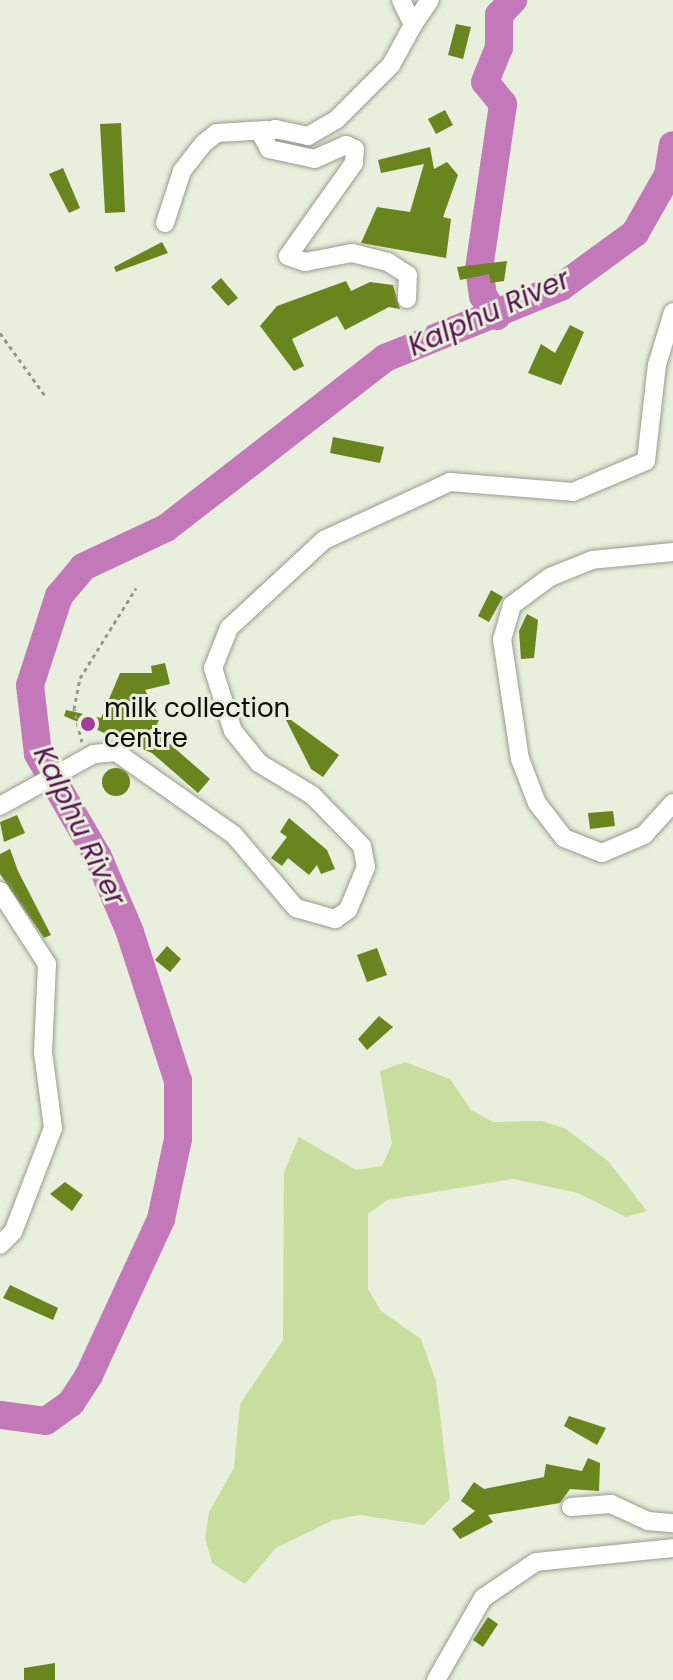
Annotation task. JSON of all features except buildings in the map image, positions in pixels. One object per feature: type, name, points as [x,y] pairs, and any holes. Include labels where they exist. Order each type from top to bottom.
[{"type":"street","points":[[401,0],[413,25]]},
{"type":"street","points":[[165,223],[182,171],[204,143],[227,131],[267,130],[308,136],[336,120],[391,65],[430,0]]},
{"type":"street","points":[[267,130],[263,142],[269,149],[315,159],[346,145],[356,155],[288,256],[305,262],[352,253],[388,262],[408,275],[407,299]]},
{"type":"street","points":[[6,803],[90,756],[116,752],[153,771],[250,850],[296,908],[335,919],[348,910],[366,867],[362,846],[312,795],[259,763],[233,731],[213,668],[224,638],[296,560],[380,510],[477,479],[573,492],[646,461],[657,365],[673,312]]},
{"type":"street","points":[[673,552],[592,560],[550,577],[512,605],[502,639],[520,759],[537,803],[564,838],[602,853],[644,835],[673,803]]},
{"type":"street","points":[[0,891],[47,964],[43,1052],[53,1128],[13,1232],[0,1245]]},
{"type":"street","points":[[571,1507],[611,1504],[673,1523]]},
{"type":"street","points":[[436,1680],[483,1598],[536,1562],[673,1548]]},
{"type":"path","points":[[0,333],[46,397]]},
{"type":"path","points":[[90,756],[77,734],[80,678],[136,588]]},
{"type":"green space","points":[[405,1062],[450,1079],[471,1110],[493,1122],[542,1121],[566,1129],[608,1161],[647,1211],[626,1217],[578,1193],[513,1179],[387,1200],[368,1214],[368,1289],[381,1311],[421,1339],[436,1381],[450,1499],[424,1525],[360,1515],[333,1520],[276,1548],[245,1584],[212,1563],[205,1538],[209,1512],[234,1468],[240,1404],[283,1340],[284,1172],[299,1137],[356,1170],[382,1166],[392,1143],[380,1071]]},
{"type":"waterway","points":[[497,316],[483,296],[479,269],[503,104],[485,82],[499,48],[499,15],[513,0]]},
{"type":"waterway","name":"Kalphu River","points":[[0,1415],[46,1421],[71,1403],[89,1375],[161,1219],[178,1139],[178,1081],[130,932],[98,857],[38,754],[30,685],[59,596],[83,567],[166,528],[385,358],[561,287],[635,233],[668,175],[673,145]]},
{"type":"place","name":"milk collection centre","points":[[88,724]]}]
